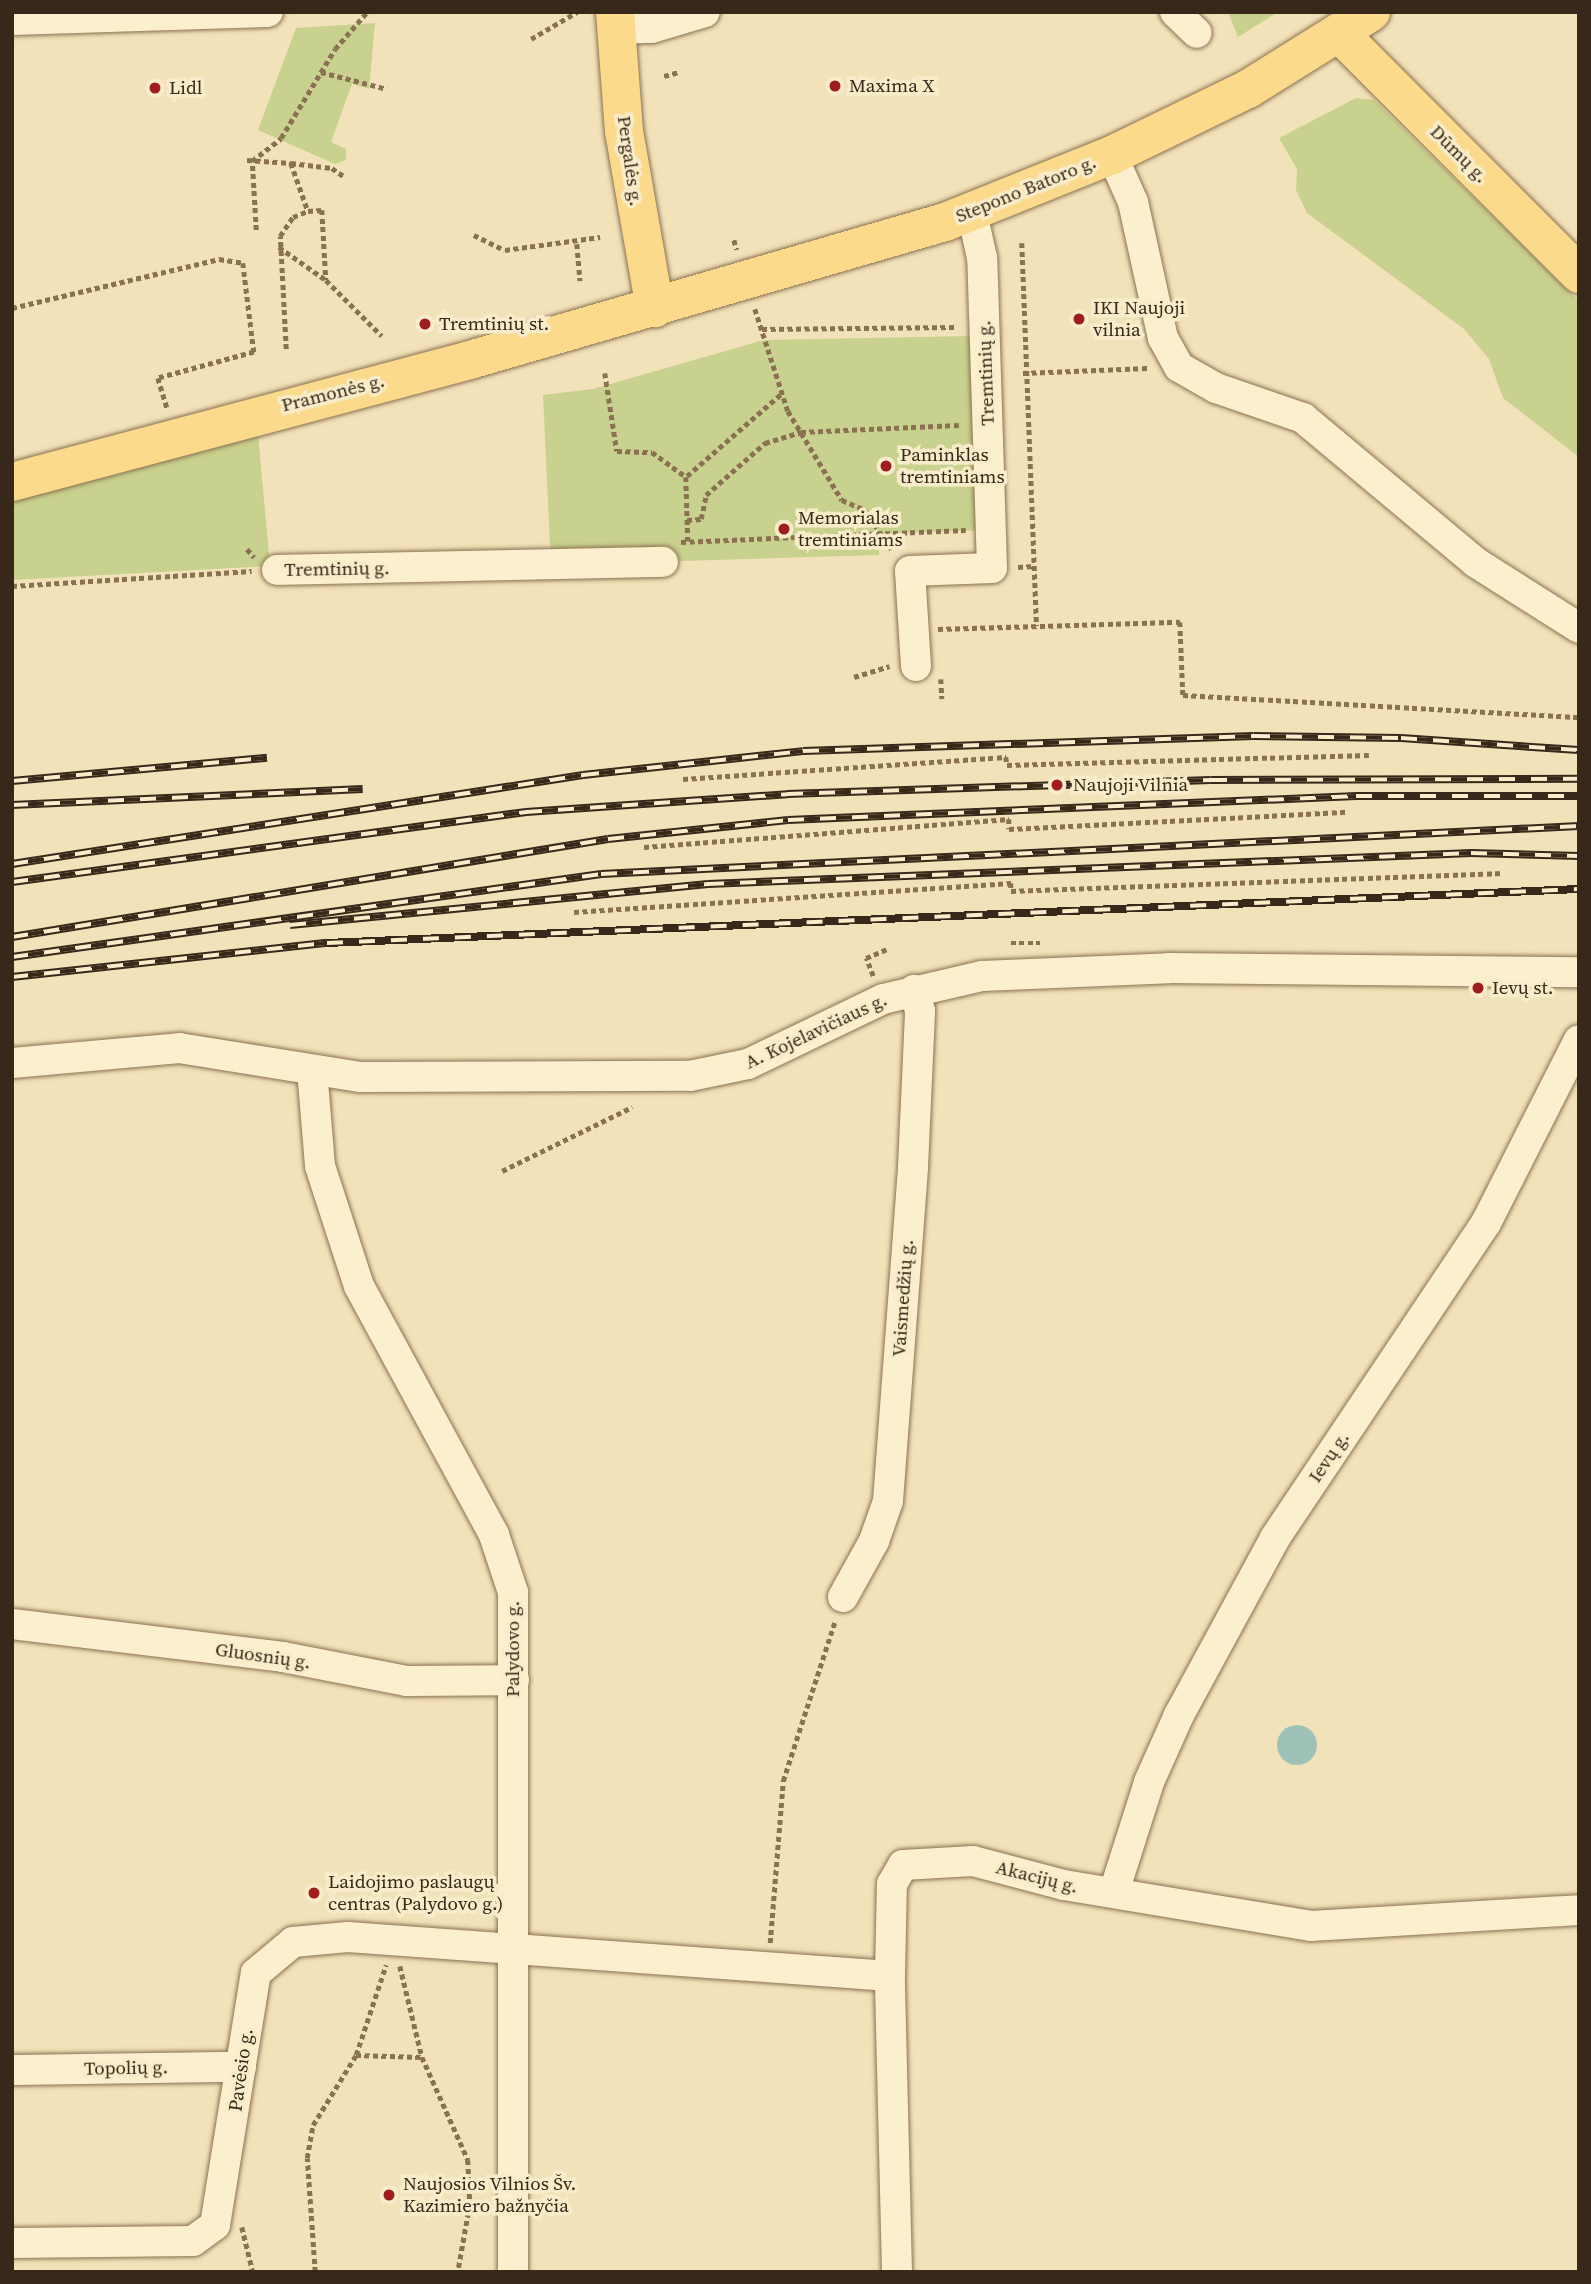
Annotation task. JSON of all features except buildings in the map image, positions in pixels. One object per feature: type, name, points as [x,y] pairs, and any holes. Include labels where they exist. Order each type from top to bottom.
[{"type":"main road","name":"Stepono Batoro g.","points":[[655,308],[972,212],[1112,155],[1248,89],[1340,34],[1371,12]]},
{"type":"main road","name":"Pergalės g.","points":[[615,21],[624,131],[655,308]]},
{"type":"main road","name":"Dūmų g.","points":[[1340,34],[1579,274]]},
{"type":"main road","name":"Pramonės g.","points":[[12,482],[655,308]]},
{"type":"street","points":[[12,20],[268,12]]},
{"type":"street","points":[[615,21],[652,28],[705,12]]},
{"type":"street","points":[[1175,12],[1197,33]]},
{"type":"street","points":[[1112,155],[1133,202],[1163,338],[1179,367],[1216,388],[1303,418],[1475,562],[1579,628]]},
{"type":"street","name":"Tremtinių g.","points":[[916,666],[910,571],[992,568],[982,258],[972,212]]},
{"type":"street","name":"Tremtinių g.","points":[[277,570],[663,562]]},
{"type":"street","name":"A. Kojelavičiaus g.","points":[[12,1063],[179,1048],[361,1077],[690,1076],[748,1064],[883,999],[914,990],[1051,969],[1579,972]]},
{"type":"street","name":"Vaismedžių g.","points":[[843,1597],[874,1541],[888,1500],[914,1154],[920,1011],[914,990]]},
{"type":"street","name":"Ievų g.","points":[[1114,1892],[1149,1782],[1179,1714],[1268,1550],[1486,1223],[1579,1040]]},
{"type":"street","name":"Palydovo g.","points":[[312,1070],[320,1166],[359,1286],[494,1535],[513,1591],[513,2272]]},
{"type":"street","name":"Gluosnių g.","points":[[12,1624],[283,1657],[407,1681],[514,1680]]},
{"type":"street","name":"Akacijų g.","points":[[897,2272],[890,1976],[892,1884],[903,1865],[973,1861],[1114,1892],[1311,1926],[1579,1910]]},
{"type":"street","name":"Pavėsio g.","points":[[222,2213],[256,1973],[274,1954],[293,1942],[394,1941],[890,1976]]},
{"type":"street","name":"Topolių g.","points":[[12,2070],[241,2067]]},
{"type":"street","points":[[12,2243],[193,2241],[222,2213]]},
{"type":"path","points":[[249,160],[281,138],[320,72],[367,12]]},
{"type":"path","points":[[531,39],[577,12]]},
{"type":"path","points":[[320,72],[387,89]]},
{"type":"path","points":[[664,76],[679,72]]},
{"type":"path","points":[[249,160],[313,163],[345,177]]},
{"type":"path","points":[[249,160],[256,230]]},
{"type":"path","points":[[291,163],[308,211]]},
{"type":"path","points":[[286,349],[279,247],[284,227],[308,211],[322,210],[326,280]]},
{"type":"path","points":[[474,235],[505,250],[577,244],[600,237]]},
{"type":"path","points":[[1022,243],[1023,373],[1037,626]]},
{"type":"path","points":[[577,244],[580,281]]},
{"type":"path","points":[[279,247],[326,280],[382,336]]},
{"type":"path","points":[[12,308],[219,259],[243,263],[254,352],[159,378],[165,401]]},
{"type":"path","points":[[878,534],[865,510],[842,500],[802,432],[781,394],[761,329],[955,327]]},
{"type":"path","points":[[1023,373],[1179,367]]},
{"type":"path","points":[[606,373],[618,451],[652,452],[686,477]]},
{"type":"path","points":[[686,477],[781,394]]},
{"type":"path","points":[[687,520],[701,519],[706,495],[765,443],[802,432],[959,425]]},
{"type":"path","points":[[686,477],[688,541],[963,530]]},
{"type":"path","name":"Tremtinių g.","points":[[12,586],[277,570]]},
{"type":"path","points":[[937,629],[1180,622],[1184,695],[1579,717]]},
{"type":"path","points":[[854,677],[885,666]]},
{"type":"path","points":[[683,779],[1006,757],[1007,765],[1369,755]]},
{"type":"path","points":[[644,847],[1009,820],[1009,829],[1348,812]]},
{"type":"path","points":[[574,912],[1011,883],[1011,891],[1504,873]]},
{"type":"path","points":[[883,999],[866,958],[889,948]]},
{"type":"path","points":[[502,1171],[632,1107]]},
{"type":"path","points":[[768,1968],[783,1781],[843,1597]]},
{"type":"path","points":[[315,2272],[307,2158],[325,2100],[356,2055],[394,1941]]},
{"type":"path","points":[[394,1941],[422,2057],[468,2160],[470,2204],[458,2272]]},
{"type":"path","points":[[356,2055],[422,2057]]},
{"type":"path","points":[[222,2213],[246,2230],[253,2272]]},
{"type":"green space","points":[[1228,12],[1278,12],[1238,37]]},
{"type":"green space","points":[[375,23],[369,89],[352,84],[331,142],[346,149],[346,160],[335,164],[258,130],[296,28]]},
{"type":"green space","points":[[1356,98],[1374,100],[1579,301],[1579,457],[1503,398],[1489,359],[1464,329],[1307,213],[1296,190],[1297,169],[1279,138]]},
{"type":"green space","points":[[972,336],[983,530],[879,534],[879,555],[551,565],[543,395],[593,389],[764,340]]},
{"type":"green space","points":[[257,423],[270,566],[12,580],[12,498]]},
{"type":"water","points":[[1297,1725],[1305,1726],[1311,1731],[1316,1737],[1316,1753],[1311,1759],[1305,1764],[1297,1765],[1289,1764],[1283,1759],[1278,1753],[1277,1745],[1278,1737],[1283,1731],[1289,1726]]},
{"type":"railway","points":[[12,864],[583,775],[803,751],[1254,736],[1401,738],[1579,750]]},
{"type":"railway","points":[[12,781],[267,758]]},
{"type":"railway","points":[[12,882],[526,812],[787,794],[1211,780],[1579,779]]},
{"type":"railway","points":[[12,805],[363,789]]},
{"type":"railway","points":[[12,937],[608,839],[788,820],[1356,796],[1579,796]]},
{"type":"railway","points":[[12,957],[601,874],[1579,826]]},
{"type":"railway","points":[[290,925],[708,884],[1471,853],[1579,856]]},
{"type":"railway","points":[[12,977],[327,943],[1579,889]]},
{"type":"place","name":"Maxima X","points":[[835,86]]},
{"type":"place","name":"Lidl","points":[[155,88]]},
{"type":"place","name":"IKI Naujoji vilnia","points":[[1079,319]]},
{"type":"place","name":"Tremtinių st.","points":[[425,324]]},
{"type":"place","name":"Paminklas tremtiniams","points":[[886,466]]},
{"type":"place","name":"Memorialas tremtiniams","points":[[784,529]]},
{"type":"place","name":"Naujoji Vilnia","points":[[1057,785]]},
{"type":"place","name":"Ievų st.","points":[[1478,988]]},
{"type":"place","name":"Laidojimo paslaugų centras (Palydovo g.)","points":[[314,1893]]},
{"type":"place","name":"Naujosios Vilnios Šv. Kazimiero bažnyčia","points":[[389,2195]]}]
